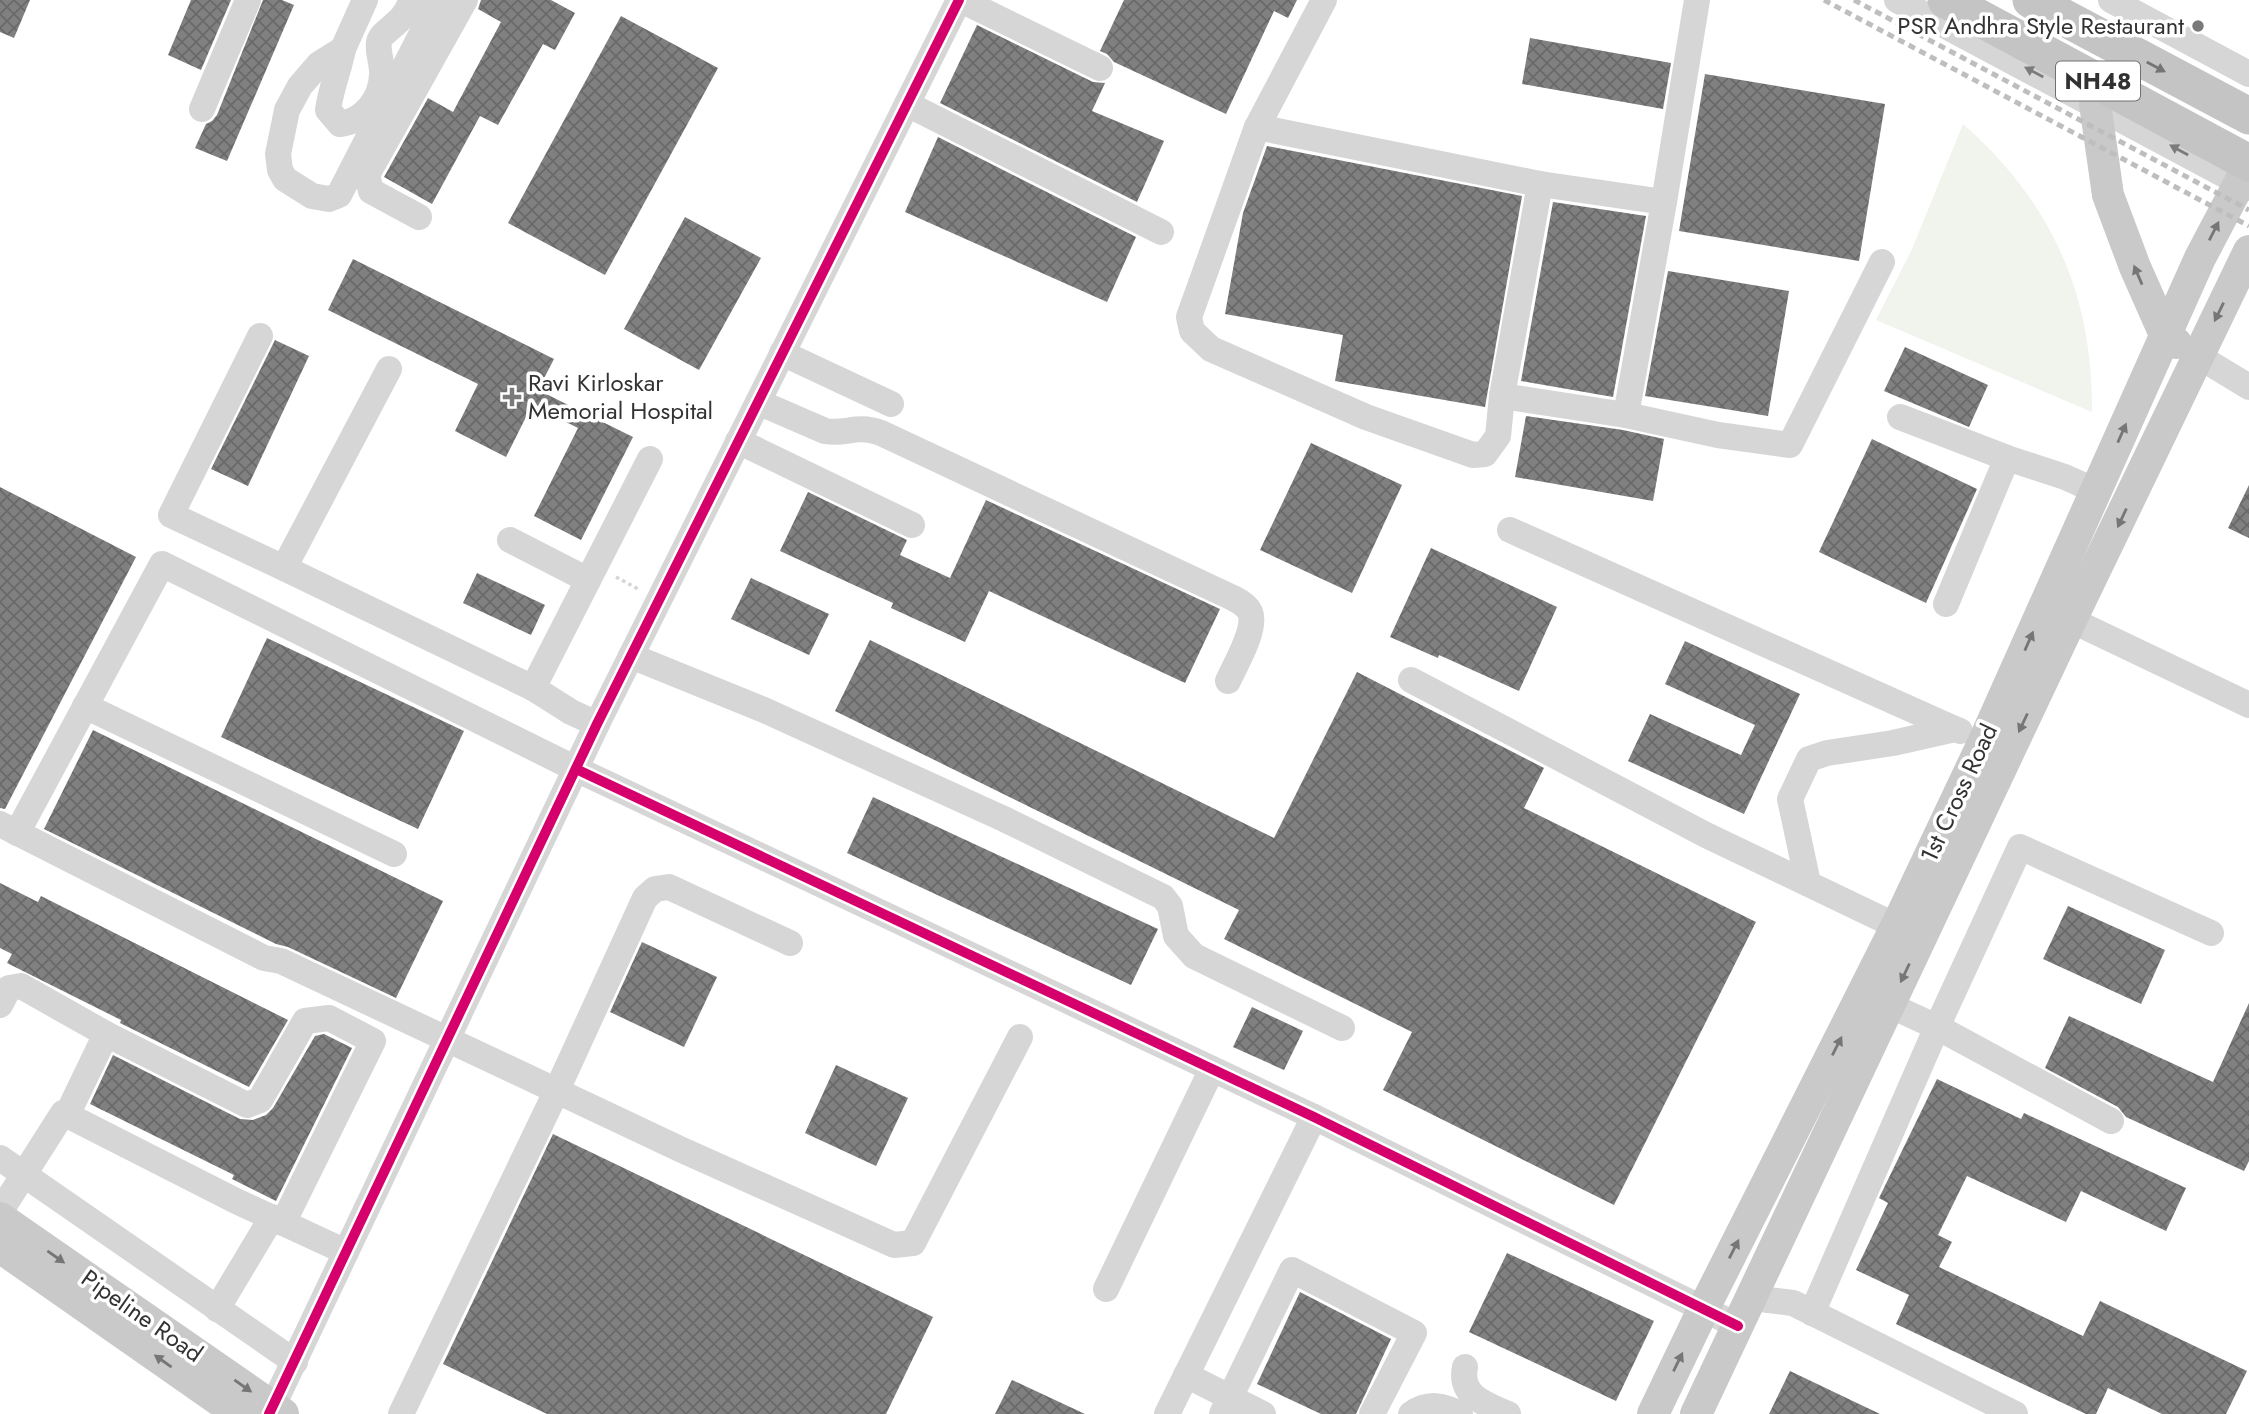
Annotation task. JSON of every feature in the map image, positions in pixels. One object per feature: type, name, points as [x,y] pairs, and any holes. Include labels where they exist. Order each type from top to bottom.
[{"type":"highway","name":"NH48","points":[[1946,0],[2246,175]]},
{"type":"highway","points":[[1978,0],[2249,145]]},
{"type":"highway","points":[[2031,0],[2249,116]]},
{"type":"highway","name":"NH48","points":[[2084,0],[2249,88]]},
{"type":"main road","points":[[2095,104],[2108,195],[2135,267],[2166,337],[2198,356]]},
{"type":"main road","name":"1st Cross Road","points":[[1696,1414],[1889,1005],[1909,932],[1984,741],[2200,258],[2246,175]]},
{"type":"main road","name":"1st Cross Road","points":[[1653,1414],[1703,1310],[1909,932],[2071,620],[2249,251]]},
{"type":"main road","name":"Pipeline Road","points":[[0,1218],[275,1412]]},
{"type":"main road","name":"Pipeline Road","points":[[0,1247],[239,1414]]},
{"type":"street","points":[[202,109],[248,0]]},
{"type":"street","points":[[365,0],[343,49],[330,93],[328,110],[340,124],[352,123],[368,111],[379,91],[382,75],[379,41],[407,13],[411,0]]},
{"type":"street","points":[[343,49],[319,64],[300,86],[287,110],[278,155],[280,170],[285,179],[313,196],[329,199],[339,195],[439,0]]},
{"type":"street","points":[[419,216],[371,191],[368,175],[465,0]]},
{"type":"street","points":[[275,1412],[346,1252],[597,724],[960,0],[1100,68]]},
{"type":"street","points":[[1324,0],[1257,127],[1189,317],[1192,331],[1201,341],[1223,354],[1366,417],[1473,455],[1485,454],[1498,436],[1502,396],[1540,184]]},
{"type":"street","points":[[1626,415],[1697,0]]},
{"type":"street","points":[[1897,0],[2095,104],[2246,175]]},
{"type":"street","points":[[2111,0],[2249,74]]},
{"type":"street","points":[[907,104],[1161,232]]},
{"type":"street","points":[[1257,127],[1540,184],[1664,202]]},
{"type":"street","points":[[1502,396],[1626,415],[1718,435],[1790,445],[1882,262]]},
{"type":"street","points":[[260,335],[171,514],[533,688],[571,712],[597,724]]},
{"type":"street","points":[[782,353],[891,404]]},
{"type":"street","points":[[2198,356],[2249,387]]},
{"type":"street","points":[[284,568],[388,369]]},
{"type":"street","points":[[758,402],[825,431],[867,428],[881,433],[1233,597],[1249,611],[1251,621],[1248,635],[1228,681]]},
{"type":"street","points":[[1900,416],[2096,491]]},
{"type":"street","points":[[738,441],[912,525]]},
{"type":"street","points":[[1946,604],[2007,458]]},
{"type":"street","points":[[533,688],[650,459]]},
{"type":"street","points":[[1510,530],[1984,741]]},
{"type":"street","points":[[510,540],[588,580]]},
{"type":"street","points":[[1020,1037],[913,1242],[894,1245],[682,1150],[281,961],[264,958],[8,828],[85,706],[162,564],[576,769],[1314,1117],[1738,1326]]},
{"type":"street","points":[[2071,620],[2249,705]]},
{"type":"street","points":[[631,656],[764,710],[1004,819],[1163,897],[1170,906],[1176,936],[1194,956],[1342,1028]]},
{"type":"street","points":[[1411,680],[1706,835],[1909,932]]},
{"type":"street","points":[[85,706],[394,854]]},
{"type":"street","points":[[1808,883],[1790,799],[1809,759],[1827,752],[1893,743],[1955,729]]},
{"type":"street","points":[[1812,1313],[1937,1027],[2020,847],[2211,933]]},
{"type":"street","points":[[401,1414],[557,1090],[645,898],[655,889],[669,887],[790,943]]},
{"type":"street","points":[[0,1005],[9,988],[21,986],[106,1034],[247,1105],[260,1100],[305,1021],[329,1018],[373,1041],[278,1220],[217,1309]]},
{"type":"street","points":[[1889,1005],[1937,1027],[2111,1121]]},
{"type":"street","points":[[68,1115],[106,1034]]},
{"type":"street","points":[[1106,1289],[1212,1069]]},
{"type":"street","points":[[0,1212],[63,1113],[346,1252]]},
{"type":"street","points":[[1167,1414],[1314,1117]]},
{"type":"street","points":[[0,1158],[295,1362]]},
{"type":"street","points":[[1226,1406],[1292,1270],[1414,1333],[1372,1414]]},
{"type":"street","points":[[1751,1298],[1793,1303],[2010,1413]]},
{"type":"street","points":[[1465,1367],[1463,1378],[1467,1390],[1508,1414]]},
{"type":"street","points":[[1186,1375],[1226,1406],[1263,1414]]},
{"type":"street","points":[[1411,1414],[1420,1408],[1432,1406],[1447,1407],[1460,1414]]},
{"type":"shaded area","points":[[1963,124],[2021,185],[2061,253],[2075,290],[2085,329],[2092,412],[1876,320],[1912,249]]},
{"type":"building","points":[[0,0],[30,0],[14,38],[0,32]]},
{"type":"building","points":[[191,0],[231,0],[201,70],[168,55]]},
{"type":"building","points":[[263,0],[282,0],[294,5],[227,161],[195,148],[206,124],[217,115]]},
{"type":"building","points":[[481,0],[551,0],[575,13],[555,50],[543,44],[498,125],[480,116],[432,204],[384,177],[428,98],[453,112],[501,22],[478,9]]},
{"type":"building","points":[[1124,0],[1297,0],[1288,18],[1274,11],[1226,114],[1114,62],[1100,51]]},
{"type":"building","points":[[621,16],[718,68],[605,275],[508,223]]},
{"type":"building","points":[[977,25],[1093,82],[1105,83],[1092,111],[1164,141],[1137,202],[940,103]]},
{"type":"building","points":[[1530,38],[1671,63],[1663,109],[1522,84]]},
{"type":"building","points":[[1705,74],[1885,104],[1859,261],[1679,231]]},
{"type":"building","points":[[938,137],[1136,237],[1107,302],[905,212]]},
{"type":"building","points":[[1267,146],[1522,196],[1485,407],[1335,381],[1343,335],[1225,314],[1243,213]]},
{"type":"building","points":[[1553,202],[1646,216],[1613,397],[1521,381]]},
{"type":"building","points":[[685,217],[761,258],[699,370],[624,329]]},
{"type":"building","name":"Ravi Kirloskar Memorial Hospital","points":[[353,259],[554,359],[538,390],[633,437],[581,540],[534,516],[578,428],[532,405],[506,457],[455,431],[478,384],[328,310]]},
{"type":"building","points":[[1668,271],[1789,291],[1768,416],[1645,396]]},
{"type":"building","points":[[275,340],[309,356],[248,486],[211,469]]},
{"type":"building","points":[[1905,347],[1988,385],[1969,427],[1884,391]]},
{"type":"building","points":[[1526,416],[1623,430],[1664,439],[1653,501],[1515,477]]},
{"type":"building","points":[[1872,439],[1977,489],[1926,603],[1819,552]]},
{"type":"building","points":[[1311,443],[1402,485],[1352,593],[1260,550]]},
{"type":"building","points":[[2249,485],[2249,538],[2228,528]]},
{"type":"building","points":[[0,487],[136,557],[5,809],[0,808]]},
{"type":"building","points":[[808,492],[907,540],[900,555],[950,578],[986,500],[1220,609],[1185,683],[989,591],[965,642],[891,608],[893,603],[780,551]]},
{"type":"building","points":[[1431,548],[1557,607],[1519,691],[1439,655],[1438,658],[1390,637]]},
{"type":"building","points":[[477,573],[545,605],[531,635],[463,603]]},
{"type":"building","points":[[751,578],[829,614],[809,655],[731,619]]},
{"type":"building","points":[[267,638],[464,731],[418,829],[221,737]]},
{"type":"building","points":[[870,640],[1274,838],[1357,672],[1544,768],[1524,808],[1756,922],[1614,1205],[1383,1090],[1412,1032],[1224,939],[1239,910],[835,711]]},
{"type":"building","points":[[1685,641],[1800,694],[1744,814],[1628,761],[1650,714],[1741,755],[1755,725],[1665,684]]},
{"type":"building","points":[[93,730],[443,901],[396,998],[288,947],[276,944],[44,829]]},
{"type":"building","points":[[873,797],[1158,929],[1131,985],[847,853]]},
{"type":"building","points":[[0,883],[38,902],[41,896],[288,1020],[249,1087],[7,963],[12,954],[0,948]]},
{"type":"building","points":[[2068,906],[2165,950],[2141,1004],[2043,959]]},
{"type":"building","points":[[642,942],[717,977],[684,1047],[610,1012]]},
{"type":"building","points":[[2249,1003],[2249,1161],[2244,1171],[2126,1117],[2118,1107],[2045,1068],[2069,1016],[2213,1082]]},
{"type":"building","points":[[1252,1007],[1303,1031],[1284,1070],[1233,1047]]},
{"type":"building","points":[[324,1034],[352,1048],[276,1201],[232,1179],[234,1175],[90,1104],[113,1055],[240,1119],[253,1120],[266,1115],[273,1108],[315,1036]]},
{"type":"building","points":[[836,1065],[908,1098],[876,1166],[805,1133]]},
{"type":"building","points":[[1937,1079],[2021,1119],[2024,1113],[2186,1188],[2166,1231],[2081,1191],[2066,1222],[1967,1176],[1938,1235],[1952,1242],[1939,1267],[2083,1336],[2100,1301],[2247,1371],[2226,1414],[2162,1414],[2108,1388],[2096,1414],[2086,1414],[1896,1324],[1909,1295],[1856,1270],[1888,1203],[1879,1198]]},
{"type":"building","points":[[553,1134],[933,1317],[886,1414],[547,1414],[443,1364]]},
{"type":"building","points":[[1507,1253],[1654,1321],[1616,1401],[1469,1332]]},
{"type":"building","points":[[1300,1292],[1391,1339],[1356,1414],[1321,1414],[1257,1384]]},
{"type":"building","points":[[1790,1371],[1880,1414],[1769,1414]]},
{"type":"building","points":[[1012,1380],[1085,1414],[995,1414]]},
{"type":"railway","points":[[1824,0],[2249,226]]},
{"type":"railway","points":[[1854,0],[2249,210]]},
{"type":"cycle path","points":[[269,1414],[597,724],[959,0]]},
{"type":"cycle path","points":[[576,769],[1314,1117],[1738,1326]]},
{"type":"place","name":"PSR Andhra Style Restaurant","points":[[2198,26]]},
{"type":"place","name":"Ravi Kirloskar Memorial Hospital","points":[[512,397]]}]
